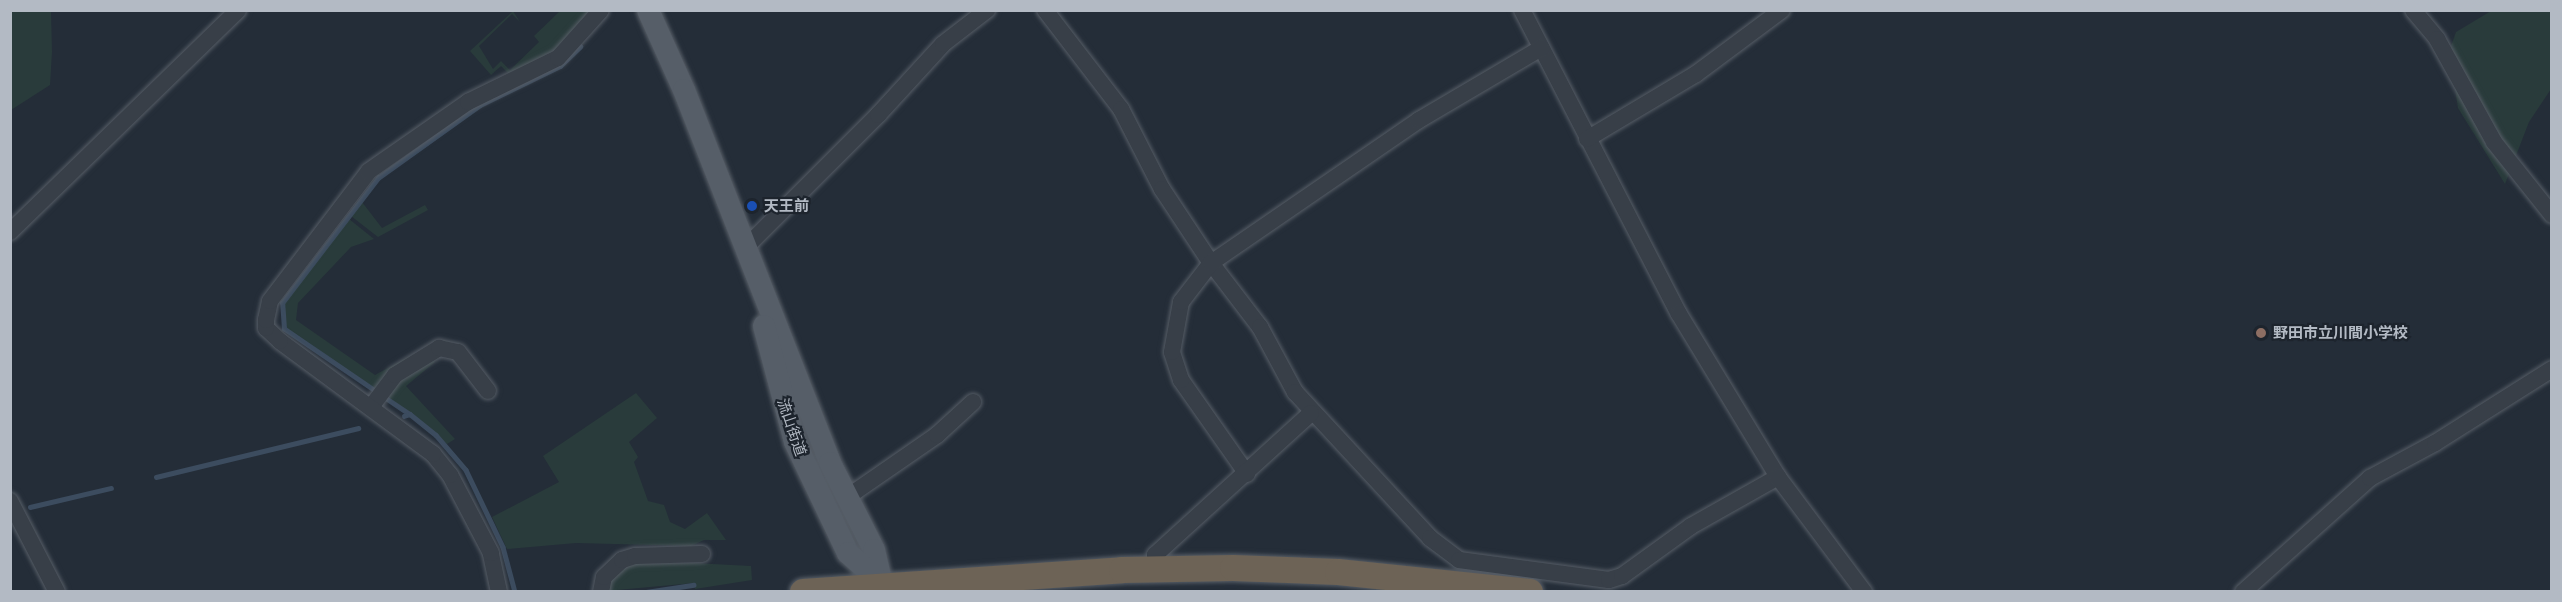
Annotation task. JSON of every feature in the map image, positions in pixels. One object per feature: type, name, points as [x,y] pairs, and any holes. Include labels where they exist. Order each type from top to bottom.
[{"type":"highway","points":[[803,591],[884,588],[1156,569],[1338,572],[1530,591]]},
{"type":"main road","name":"流山街道","points":[[648,10],[684,90],[744,249],[846,498],[874,550],[884,588]]},
{"type":"main road","name":"流山街道","points":[[744,249],[795,442],[848,553],[884,588]]},
{"type":"street","points":[[10,232],[238,10]]},
{"type":"street","points":[[499,591],[490,553],[450,475],[433,454],[266,328],[270,301],[369,171],[468,102],[558,58],[601,10]]},
{"type":"street","points":[[744,249],[878,115],[943,44],[987,10]]},
{"type":"street","points":[[1045,10],[1121,109],[1162,189],[1211,263],[1260,327],[1292,389],[1311,413],[1368,468],[1430,538],[1459,560],[1609,580],[1622,576],[1691,526],[1778,477]]},
{"type":"street","points":[[1522,10],[1679,314],[1778,477],[1864,591]]},
{"type":"street","points":[[1587,139],[1696,74],[1782,10]]},
{"type":"street","points":[[2413,10],[2437,39],[2479,108],[2494,142],[2552,216]]},
{"type":"street","points":[[1247,474],[1181,381],[1172,352],[1181,302],[1211,263],[1419,120],[1541,48]]},
{"type":"street","points":[[371,407],[395,375],[439,348],[458,352],[488,391]]},
{"type":"street","points":[[2242,591],[2370,478],[2435,442],[2552,369]]},
{"type":"street","points":[[846,498],[937,435],[973,402]]},
{"type":"street","points":[[1156,569],[1155,555],[1247,474],[1311,413]]},
{"type":"street","points":[[10,501],[57,591]]},
{"type":"street","points":[[601,591],[603,577],[622,560],[634,556],[702,554]]},
{"type":"shaded area","points":[[11,10],[51,11],[52,52],[50,85],[11,110]]},
{"type":"shaded area","points":[[513,11],[520,22],[512,14],[479,46],[493,69],[501,61],[510,70],[539,42],[534,36],[560,11],[591,11],[554,54],[509,74],[501,66],[491,75],[470,51]]},
{"type":"shaded area","points":[[2491,11],[2551,11],[2551,89],[2529,122],[2505,184],[2458,108],[2449,52],[2456,32]]},
{"type":"shaded area","points":[[362,202],[382,228],[425,205],[428,210],[378,237],[351,216]]},
{"type":"shaded area","points":[[349,219],[374,239],[351,247],[298,303],[296,320],[375,375],[410,356],[412,359],[376,389],[285,329],[283,304]]},
{"type":"shaded area","points":[[433,359],[435,362],[406,386],[455,439],[447,444],[384,394],[394,380]]},
{"type":"shaded area","points":[[636,393],[657,418],[629,442],[638,457],[634,462],[648,501],[664,505],[670,522],[685,529],[707,513],[726,540],[704,540],[691,546],[576,543],[507,549],[492,517],[559,482],[543,456]]},
{"type":"shaded area","points":[[693,563],[751,566],[752,580],[695,589],[694,583],[606,591],[611,575],[623,564]]},
{"type":"waterway","points":[[375,391],[284,329],[282,303],[378,178],[480,105],[560,66],[580,47]]},
{"type":"waterway","points":[[383,396],[410,414]]},
{"type":"waterway","points":[[404,416],[410,414],[436,435],[466,470],[503,547],[515,592]]},
{"type":"waterway","points":[[156,477],[358,428]]},
{"type":"waterway","points":[[30,507],[111,488]]},
{"type":"waterway","points":[[646,592],[693,585]]},
{"type":"place","name":"天王前","points":[[752,206]]},
{"type":"place","name":"野田市立川間小学校","points":[[2261,333]]}]
